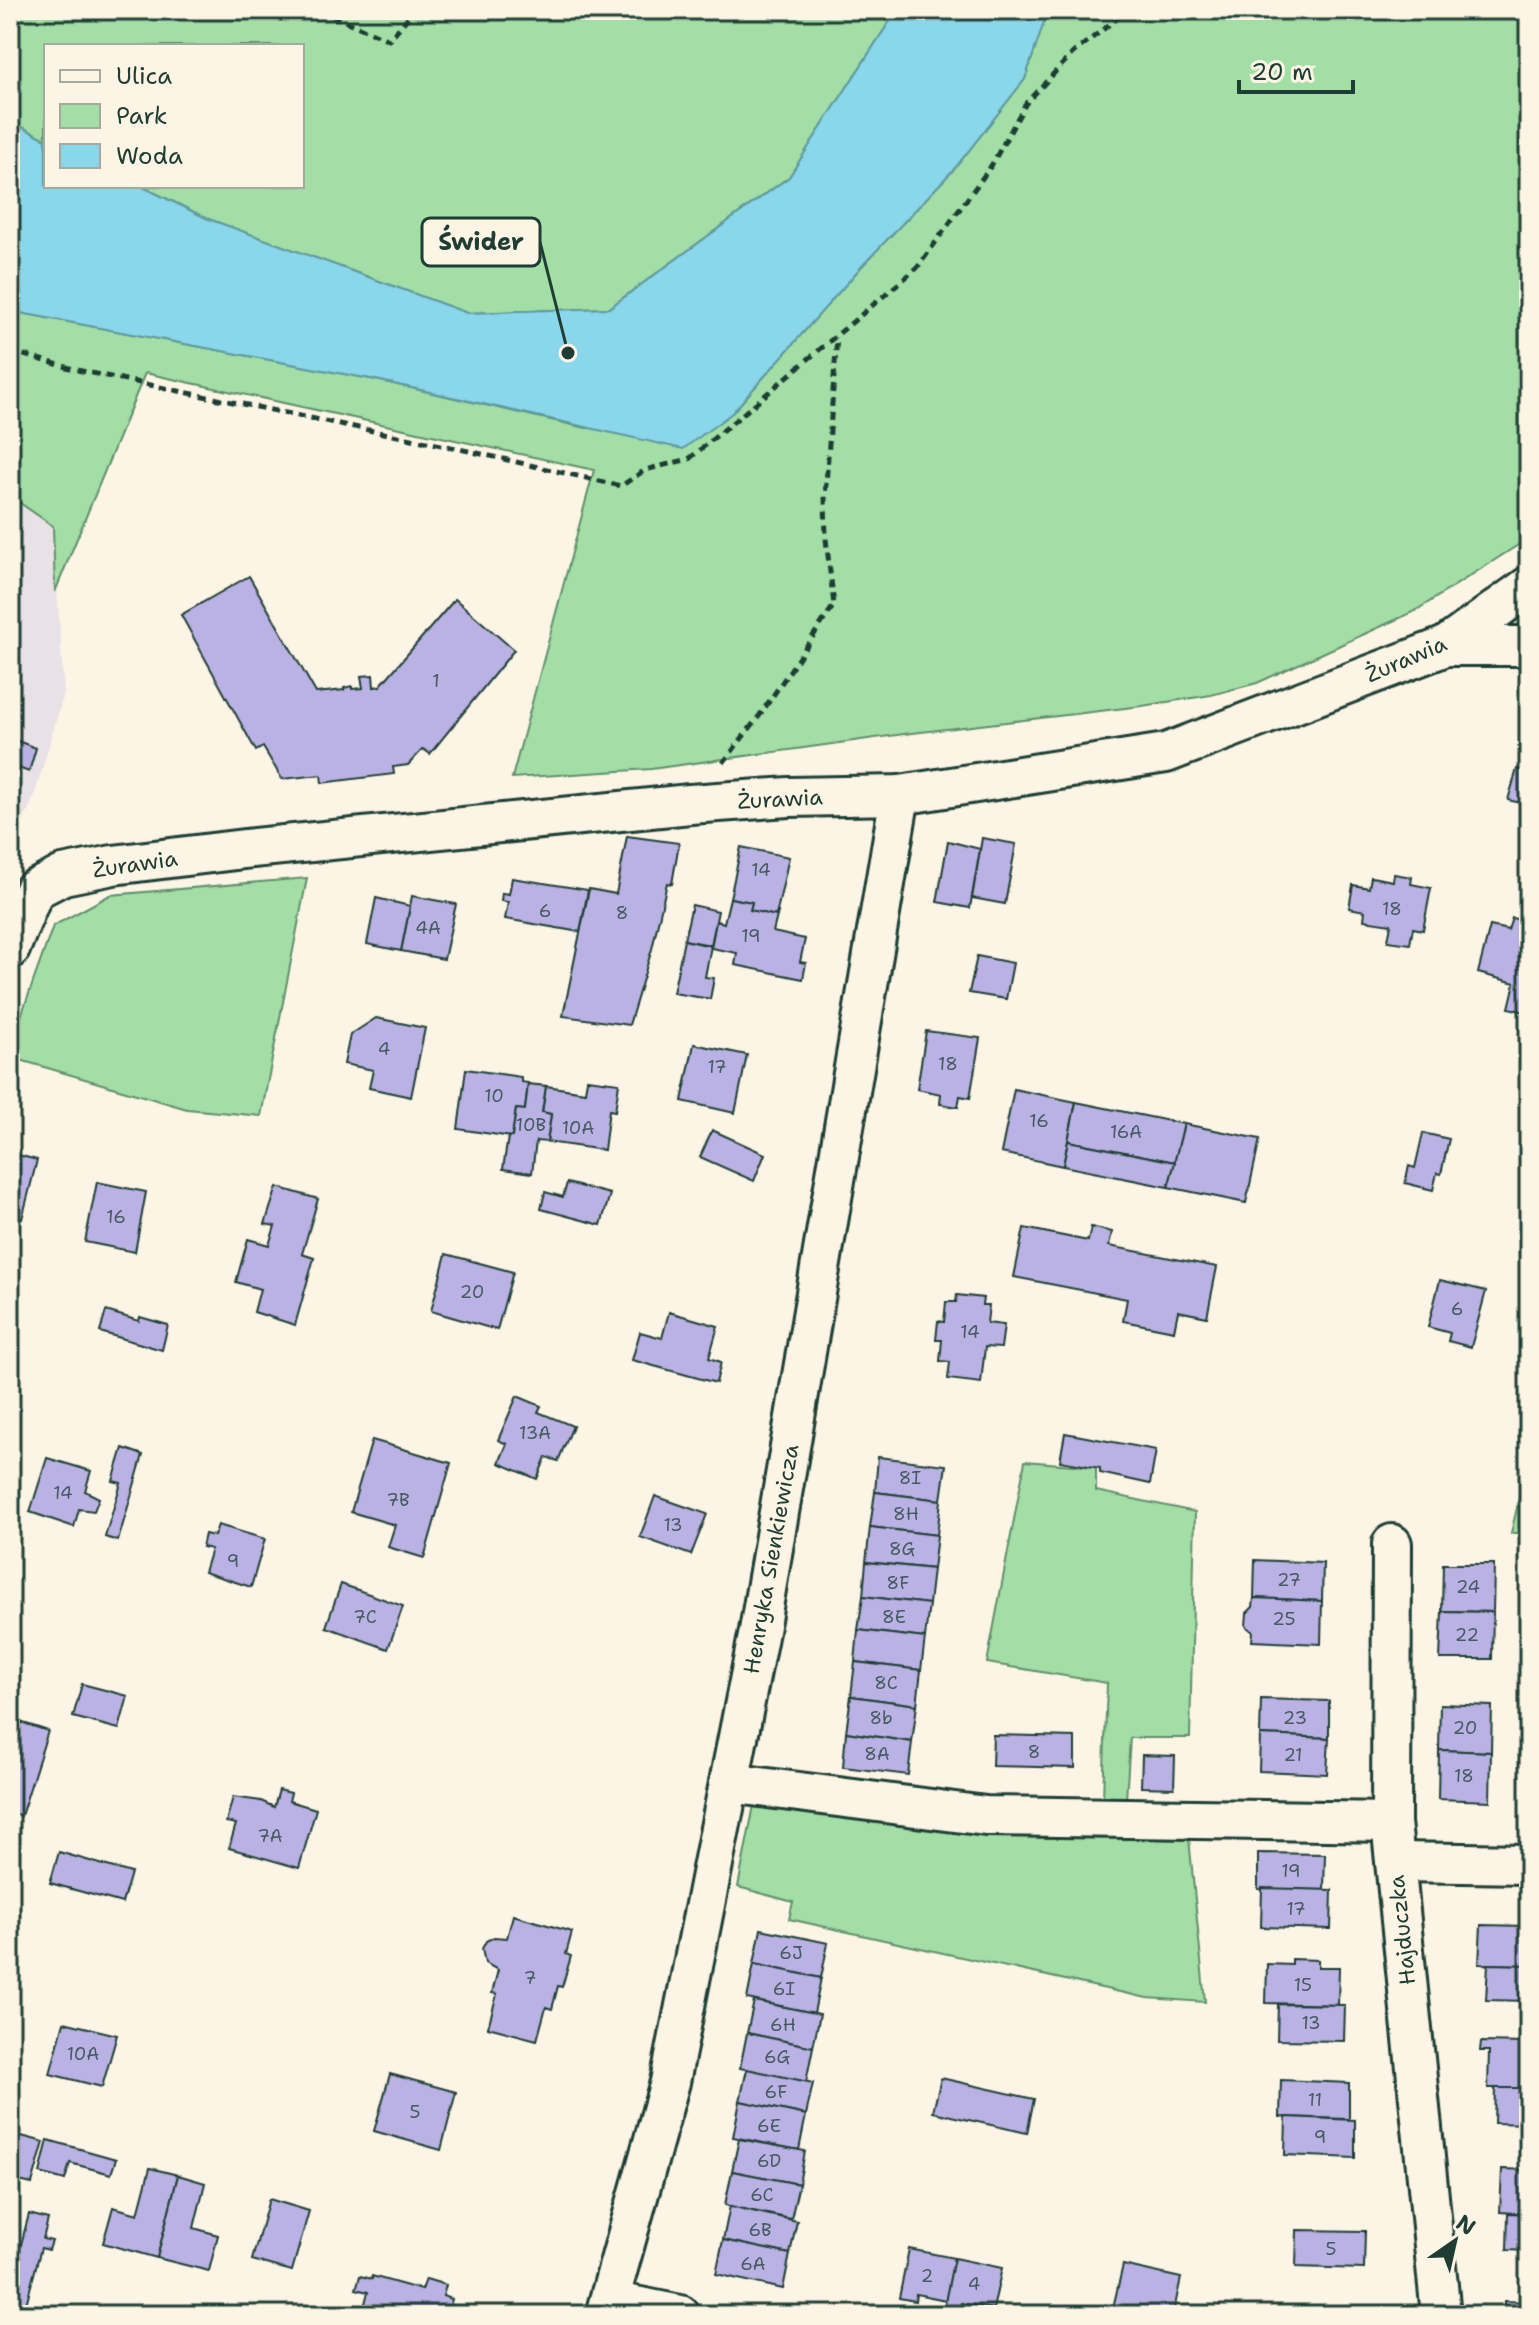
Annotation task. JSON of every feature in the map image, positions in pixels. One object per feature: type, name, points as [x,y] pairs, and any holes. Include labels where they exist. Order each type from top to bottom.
[{"type":"street","name":"Żurawia","points":[[14,937],[34,890],[63,875],[113,865],[690,804],[789,797],[900,795],[1166,753],[1446,646],[1529,586]]},
{"type":"street","points":[[1446,646],[1529,646]]},
{"type":"street","name":"Henryka Sienkiewicza","points":[[608,2308],[670,2082],[759,1631],[900,795]]},
{"type":"street","name":"Hajduczka","points":[[1392,1544],[1391,1822],[1441,2315]]},
{"type":"street","points":[[729,1783],[986,1816],[1391,1822]]},
{"type":"street","points":[[1395,1862],[1529,1864]]},
{"type":"street","points":[[608,2308],[680,2315]]},
{"type":"path","points":[[319,10],[389,40],[414,10]]},
{"type":"path","points":[[10,351],[77,370],[451,447],[621,486],[645,470],[689,459],[917,268],[991,166],[1026,103],[1073,53],[1128,10]]},
{"type":"path","points":[[690,804],[760,715],[834,605],[826,539],[825,497],[837,336]]},
{"type":"shaded area","points":[[10,496],[53,526],[64,693],[34,797],[10,852]]},
{"type":"green space","points":[[10,10],[897,10],[789,177],[609,308],[467,313],[206,218],[145,188],[304,188],[304,44],[44,44],[44,138],[10,121]]},
{"type":"green space","points":[[1048,10],[1529,10],[1529,538],[1415,611],[1257,683],[1211,695],[651,769],[512,778],[594,470],[145,373],[55,592],[53,526],[10,496],[10,311],[376,380],[586,428],[732,413],[862,266],[955,168],[1025,79]]},
{"type":"green space","points":[[307,878],[261,1116],[187,1109],[10,1057],[10,1047],[53,926],[110,895]]},
{"type":"green space","points":[[1529,1457],[1529,1533],[1511,1533]]},
{"type":"green space","points":[[1025,1461],[1096,1467],[1096,1491],[1195,1512],[1190,1738],[1130,1738],[1126,1800],[1103,1799],[1107,1683],[987,1663]]},
{"type":"green space","points":[[754,1805],[1189,1838],[1205,2002],[1147,1998],[789,1919],[793,1902],[738,1887]]},
{"type":"water","points":[[897,10],[1048,10],[1025,79],[955,168],[862,266],[732,413],[683,449],[376,380],[10,311],[10,121],[44,138],[44,188],[145,188],[206,218],[467,313],[609,308],[789,177]]},
{"type":"building","points":[[249,576],[316,693],[352,686],[352,689],[363,688],[361,676],[373,675],[374,687],[380,686],[455,599],[514,650],[430,754],[423,749],[408,765],[393,767],[394,774],[322,783],[321,775],[282,779],[263,747],[256,751],[181,615]]},
{"type":"building","points":[[10,738],[36,748],[29,772],[10,765]]},
{"type":"building","points":[[1517,769],[1529,772],[1529,805],[1508,800]]},
{"type":"building","points":[[627,836],[679,843],[672,884],[667,883],[652,949],[629,1025],[563,1016],[589,889],[616,894]]},
{"type":"building","points":[[982,838],[1016,844],[1005,904],[972,898]]},
{"type":"building","points":[[948,841],[980,849],[970,908],[937,902]]},
{"type":"building","points":[[741,847],[789,857],[776,916],[750,910],[752,902],[730,898]]},
{"type":"building","points":[[1394,874],[1412,877],[1411,884],[1431,888],[1423,930],[1413,928],[1410,944],[1388,941],[1391,924],[1364,920],[1365,911],[1349,908],[1353,885],[1369,888],[1371,877],[1393,881]]},
{"type":"building","points":[[512,878],[588,890],[580,932],[505,919],[508,902],[501,901],[502,893],[509,894]]},
{"type":"building","points":[[412,896],[456,904],[444,959],[401,951]]},
{"type":"building","points":[[376,898],[410,906],[401,951],[367,944]]},
{"type":"building","points":[[730,898],[752,902],[750,910],[776,916],[778,912],[773,932],[805,939],[800,962],[806,963],[803,979],[735,965],[737,953],[711,948],[716,921],[724,923]]},
{"type":"building","points":[[692,905],[718,911],[711,945],[684,940]]},
{"type":"building","points":[[1512,918],[1529,922],[1529,1013],[1509,1008],[1515,983],[1478,973],[1490,926],[1508,930]]},
{"type":"building","points":[[684,940],[711,946],[705,977],[714,978],[710,999],[673,993]]},
{"type":"building","points":[[977,956],[1013,963],[1006,999],[969,993]]},
{"type":"building","points":[[376,1018],[425,1028],[411,1097],[369,1088],[373,1070],[344,1064],[350,1035]]},
{"type":"building","points":[[926,1031],[980,1038],[970,1098],[960,1096],[958,1107],[940,1104],[941,1094],[917,1089]]},
{"type":"building","points":[[694,1044],[747,1055],[735,1113],[682,1101]]},
{"type":"building","points":[[466,1069],[521,1077],[521,1082],[528,1083],[525,1110],[516,1109],[512,1137],[458,1129]]},
{"type":"building","points":[[587,1079],[619,1083],[615,1111],[609,1110],[604,1150],[547,1142],[551,1114],[542,1112],[546,1086],[585,1092]]},
{"type":"building","points":[[528,1084],[546,1086],[542,1112],[551,1114],[547,1142],[536,1141],[532,1173],[503,1169],[516,1109],[525,1110]]},
{"type":"building","points":[[1014,1089],[1076,1102],[1063,1166],[1001,1153]]},
{"type":"building","points":[[1076,1102],[1184,1124],[1175,1162],[1068,1141]]},
{"type":"building","points":[[1184,1124],[1260,1139],[1246,1203],[1168,1187]]},
{"type":"building","points":[[712,1130],[765,1154],[754,1181],[700,1157]]},
{"type":"building","points":[[1423,1133],[1449,1139],[1441,1174],[1437,1173],[1433,1190],[1405,1183],[1409,1166],[1415,1168]]},
{"type":"building","points":[[1068,1141],[1175,1162],[1168,1187],[1063,1166]]},
{"type":"building","points":[[10,1153],[37,1160],[22,1219],[10,1216]]},
{"type":"building","points":[[97,1182],[146,1192],[135,1252],[85,1242]]},
{"type":"building","points":[[567,1183],[610,1194],[601,1225],[541,1209],[545,1192],[563,1197]]},
{"type":"building","points":[[277,1187],[318,1199],[302,1254],[314,1258],[295,1325],[254,1312],[260,1289],[236,1282],[248,1239],[269,1245],[275,1226],[265,1224]]},
{"type":"building","points":[[1091,1227],[1112,1232],[1109,1246],[1217,1267],[1207,1317],[1178,1311],[1174,1331],[1123,1321],[1127,1299],[1014,1277],[1024,1228],[1088,1241]]},
{"type":"building","points":[[446,1254],[513,1272],[497,1330],[431,1311]]},
{"type":"building","points":[[1440,1280],[1486,1291],[1471,1347],[1448,1341],[1450,1333],[1428,1327]]},
{"type":"building","points":[[957,1295],[983,1298],[982,1305],[989,1305],[987,1323],[1004,1325],[1001,1348],[985,1347],[981,1383],[948,1379],[950,1362],[940,1361],[942,1340],[936,1340],[938,1321],[944,1322],[946,1302],[956,1302]]},
{"type":"building","points":[[106,1311],[139,1321],[140,1317],[168,1325],[162,1350],[100,1332]]},
{"type":"building","points":[[669,1312],[718,1326],[709,1358],[721,1362],[716,1383],[632,1360],[640,1332],[662,1338]]},
{"type":"building","points":[[517,1396],[541,1406],[538,1412],[573,1426],[558,1461],[546,1457],[537,1479],[499,1463],[507,1444],[498,1440]]},
{"type":"building","points":[[1065,1433],[1156,1450],[1150,1484],[1100,1473],[1100,1468],[1060,1461]]},
{"type":"building","points":[[372,1440],[451,1463],[424,1558],[388,1547],[395,1525],[351,1512]]},
{"type":"building","points":[[123,1448],[143,1455],[118,1541],[105,1537],[121,1483],[113,1481]]},
{"type":"building","points":[[878,1457],[946,1465],[941,1500],[875,1492]]},
{"type":"building","points":[[47,1458],[91,1471],[85,1491],[99,1498],[94,1511],[79,1509],[74,1527],[30,1512]]},
{"type":"building","points":[[875,1492],[941,1500],[937,1535],[870,1527]]},
{"type":"building","points":[[655,1496],[707,1514],[691,1555],[640,1537]]},
{"type":"building","points":[[218,1525],[265,1539],[251,1587],[204,1572],[211,1549],[202,1547],[205,1534],[214,1536]]},
{"type":"building","points":[[870,1527],[937,1535],[933,1569],[866,1562]]},
{"type":"building","points":[[1255,1560],[1323,1563],[1322,1601],[1254,1598]]},
{"type":"building","points":[[866,1562],[933,1569],[929,1604],[863,1596]]},
{"type":"building","points":[[1443,1564],[1494,1564],[1493,1612],[1442,1611]]},
{"type":"building","points":[[341,1584],[403,1606],[388,1649],[326,1627]]},
{"type":"building","points":[[863,1596],[929,1604],[925,1638],[858,1630]]},
{"type":"building","points":[[1254,1598],[1322,1601],[1321,1644],[1252,1641],[1253,1632],[1246,1626],[1247,1613],[1253,1607]]},
{"type":"building","points":[[1442,1611],[1493,1612],[1492,1659],[1440,1659]]},
{"type":"building","points":[[858,1630],[925,1638],[921,1670],[855,1662]]},
{"type":"building","points":[[855,1662],[921,1670],[917,1705],[851,1696]]},
{"type":"building","points":[[82,1684],[128,1696],[119,1729],[73,1717]]},
{"type":"building","points":[[851,1696],[917,1705],[912,1742],[846,1732]]},
{"type":"building","points":[[1261,1699],[1329,1701],[1329,1738],[1260,1735]]},
{"type":"building","points":[[1440,1704],[1492,1706],[1491,1752],[1439,1750]]},
{"type":"building","points":[[17,1721],[48,1731],[21,1816],[10,1812],[10,1742]]},
{"type":"building","points":[[846,1732],[912,1742],[908,1775],[843,1767]]},
{"type":"building","points":[[993,1735],[1075,1737],[1075,1768],[992,1766]]},
{"type":"building","points":[[1260,1735],[1329,1738],[1327,1774],[1259,1771]]},
{"type":"building","points":[[1439,1750],[1491,1752],[1490,1801],[1438,1799]]},
{"type":"building","points":[[1142,1755],[1175,1756],[1174,1788],[1141,1787]]},
{"type":"building","points":[[279,1790],[291,1793],[289,1801],[316,1809],[299,1868],[229,1848],[236,1824],[226,1822],[233,1797],[261,1801],[274,1807]]},
{"type":"building","points":[[59,1852],[131,1873],[122,1903],[50,1883]]},
{"type":"building","points":[[1258,1853],[1325,1854],[1324,1890],[1258,1889]]},
{"type":"building","points":[[1262,1888],[1332,1890],[1331,1929],[1261,1927]]},
{"type":"building","points":[[513,1915],[572,1932],[566,1954],[571,1956],[562,1987],[558,1986],[552,2009],[546,2007],[537,2040],[488,2027],[497,1994],[492,1993],[498,1970],[485,1963],[482,1949],[486,1941],[494,1937],[507,1938]]},
{"type":"building","points":[[1481,1925],[1529,1926],[1529,1965],[1479,1964]]},
{"type":"building","points":[[761,1929],[828,1943],[821,1978],[754,1964]]},
{"type":"building","points":[[1292,1959],[1318,1960],[1318,1967],[1339,1967],[1338,2005],[1266,2003],[1267,1964],[1292,1965]]},
{"type":"building","points":[[754,1964],[821,1978],[814,2013],[747,1999]]},
{"type":"building","points":[[1488,1964],[1529,1965],[1529,2001],[1486,2000]]},
{"type":"building","points":[[754,2001],[820,2014],[813,2047],[747,2033]]},
{"type":"building","points":[[1278,2004],[1345,2005],[1344,2041],[1277,2040]]},
{"type":"building","points":[[64,2022],[117,2035],[102,2087],[50,2074]]},
{"type":"building","points":[[747,2033],[813,2047],[806,2082],[740,2068]]},
{"type":"building","points":[[1481,2042],[1524,2043],[1523,2051],[1529,2051],[1529,2088],[1488,2088],[1489,2051],[1480,2051]]},
{"type":"building","points":[[747,2069],[813,2083],[806,2115],[740,2101]]},
{"type":"building","points":[[390,2074],[456,2092],[441,2150],[374,2131]]},
{"type":"building","points":[[941,2078],[1034,2099],[1027,2133],[933,2112]]},
{"type":"building","points":[[1281,2080],[1349,2083],[1349,2119],[1280,2117]]},
{"type":"building","points":[[1495,2088],[1529,2088],[1529,2124],[1494,2123]]},
{"type":"building","points":[[740,2101],[806,2115],[799,2150],[733,2137]]},
{"type":"building","points":[[1286,2117],[1355,2120],[1355,2158],[1285,2155]]},
{"type":"building","points":[[10,2133],[44,2142],[32,2184],[10,2179]]},
{"type":"building","points":[[739,2139],[805,2151],[799,2184],[732,2171]]},
{"type":"building","points":[[48,2140],[116,2159],[111,2174],[70,2163],[65,2180],[40,2173]]},
{"type":"building","points":[[150,2168],[178,2175],[157,2258],[103,2243],[113,2207],[138,2214]]},
{"type":"building","points":[[1502,2169],[1529,2170],[1529,2214],[1500,2212]]},
{"type":"building","points":[[732,2171],[799,2184],[791,2219],[725,2205]]},
{"type":"building","points":[[178,2175],[205,2183],[194,2228],[218,2235],[209,2271],[157,2258]]},
{"type":"building","points":[[269,2199],[309,2211],[292,2271],[252,2260]]},
{"type":"building","points":[[730,2206],[797,2221],[790,2254],[723,2240]]},
{"type":"building","points":[[1508,2213],[1529,2214],[1529,2251],[1507,2250]]},
{"type":"building","points":[[29,2214],[48,2219],[43,2239],[52,2241],[49,2250],[41,2248],[25,2308],[10,2305],[10,2286]]},
{"type":"building","points":[[1297,2230],[1365,2231],[1364,2269],[1296,2267]]},
{"type":"building","points":[[723,2240],[790,2254],[783,2289],[716,2274]]},
{"type":"building","points":[[909,2249],[954,2258],[946,2300],[916,2294],[915,2301],[899,2298]]},
{"type":"building","points":[[954,2258],[1002,2268],[993,2309],[961,2303],[960,2311],[944,2307]]},
{"type":"building","points":[[1123,2265],[1181,2278],[1173,2315],[1112,2312]]},
{"type":"building","points":[[360,2276],[372,2279],[372,2276],[422,2290],[426,2279],[446,2285],[443,2296],[452,2299],[448,2315],[362,2315],[368,2292],[356,2289]]},
{"type":"building","points":[[1504,2301],[1529,2302],[1529,2315],[1504,2315]]},
{"type":"building","points":[[1303,2308],[1371,2310],[1371,2315],[1303,2315]]},
{"type":"place","name":"Świder","points":[[568,353]]}]
